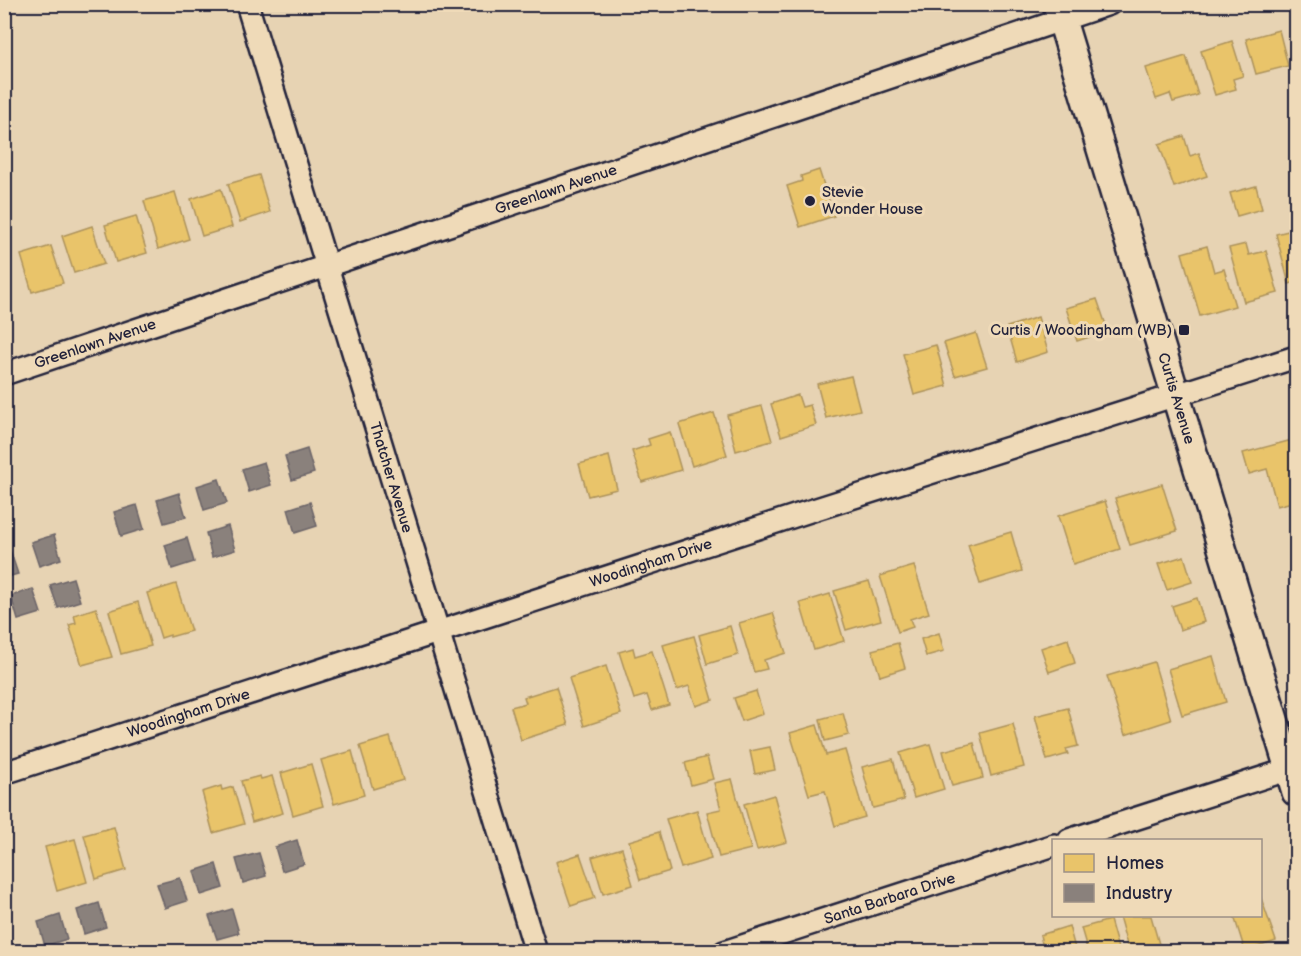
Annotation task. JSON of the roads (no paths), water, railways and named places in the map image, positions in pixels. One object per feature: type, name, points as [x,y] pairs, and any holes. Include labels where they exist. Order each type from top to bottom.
[{"type":"street","name":"Thatcher Avenue","points":[[247,4],[536,951]]},
{"type":"street","name":"Greenlawn Avenue","points":[[4,374],[326,266],[1059,12],[1109,4]]},
{"type":"street","name":"Curtis Avenue","points":[[1059,12],[1294,776]]},
{"type":"street","name":"Woodingham Drive","points":[[4,774],[810,511],[1296,357]]},
{"type":"street","points":[[1073,839],[1294,776]]},
{"type":"street","name":"Santa Barbara Drive","points":[[724,951],[1052,846]]},
{"type":"place","name":"Stevie Wonder House","points":[[810,201]]},
{"type":"place","name":"Curtis / Woodingham (WB)","points":[[1184,330]]}]
